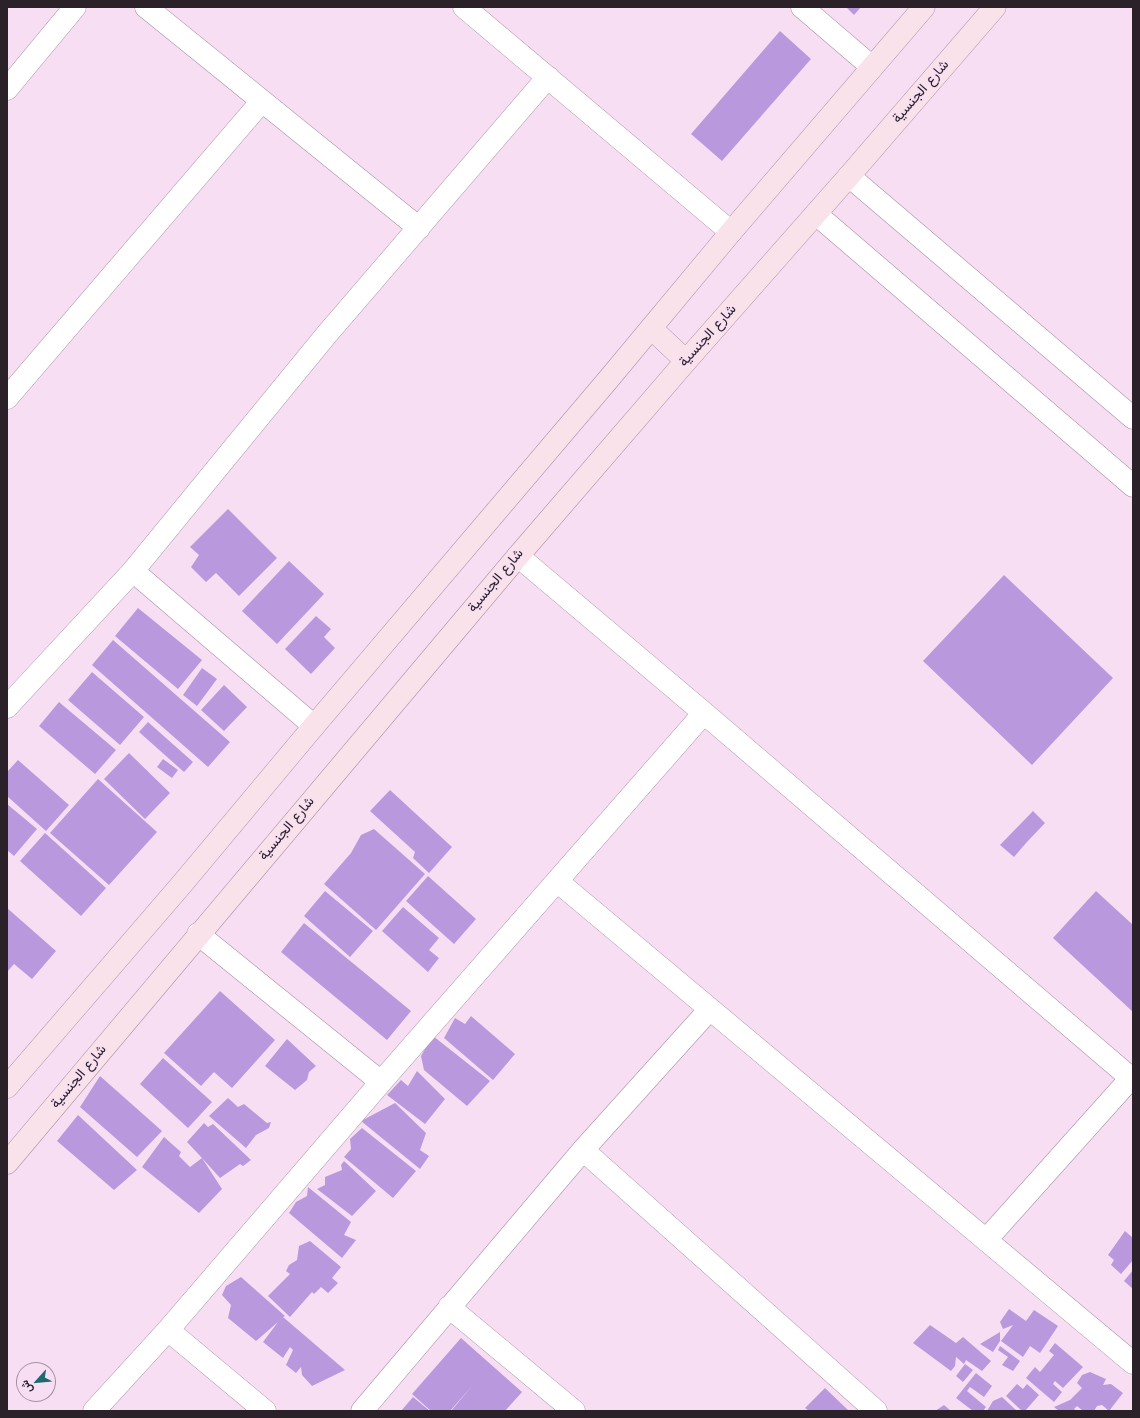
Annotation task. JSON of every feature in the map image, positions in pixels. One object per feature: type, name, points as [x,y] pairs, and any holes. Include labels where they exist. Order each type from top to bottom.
[{"type":"main road","points":[[7,1087],[187,878],[731,232],[924,7]]},
{"type":"main road","name":"شارع الجنسية","points":[[7,1163],[198,934],[518,556],[994,7]]},
{"type":"main road","points":[[651,328],[686,361]]},
{"type":"street","points":[[7,90],[75,7]]},
{"type":"street","points":[[146,7],[419,228]]},
{"type":"street","points":[[464,7],[731,232]]},
{"type":"street","points":[[802,7],[872,67]]},
{"type":"street","points":[[10,699],[133,571],[327,334],[548,77]]},
{"type":"street","points":[[7,398],[262,101]]},
{"type":"street","points":[[849,176],[1133,418]]},
{"type":"street","points":[[816,214],[1133,486]]},
{"type":"street","points":[[518,556],[1132,1079],[986,1240]]},
{"type":"street","points":[[133,571],[314,726]]},
{"type":"street","points":[[94,1411],[168,1330],[381,1082],[704,713]]},
{"type":"street","points":[[557,881],[1133,1363]]},
{"type":"street","points":[[198,934],[381,1082]]},
{"type":"street","points":[[362,1411],[582,1150],[710,1009]]},
{"type":"street","points":[[582,1150],[876,1411]]},
{"type":"street","points":[[449,1307],[574,1411]]},
{"type":"street","points":[[168,1330],[265,1411]]},
{"type":"building","points":[[846,7],[861,7],[854,15]]},
{"type":"building","points":[[780,31],[811,59],[722,161],[691,134]]},
{"type":"building","points":[[228,509],[277,558],[239,596],[216,573],[206,582],[191,567],[199,555],[190,547]]},
{"type":"building","points":[[289,561],[324,594],[277,644],[242,611]]},
{"type":"building","points":[[1004,575],[1113,678],[1032,765],[923,661]]},
{"type":"building","points":[[138,608],[202,660],[178,689],[115,636]]},
{"type":"building","points":[[316,616],[331,629],[324,637],[335,648],[311,674],[285,649]]},
{"type":"building","points":[[113,640],[230,742],[208,767],[92,665]]},
{"type":"building","points":[[202,668],[217,679],[197,706],[183,695]]},
{"type":"building","points":[[92,672],[144,717],[120,745],[68,700]]},
{"type":"building","points":[[224,685],[247,707],[224,731],[201,710]]},
{"type":"building","points":[[59,702],[116,750],[95,774],[39,726]]},
{"type":"building","points":[[148,722],[193,762],[184,772],[139,732]]},
{"type":"building","points":[[129,753],[170,793],[145,819],[104,779]]},
{"type":"building","points":[[163,759],[178,770],[172,778],[157,767]]},
{"type":"building","points":[[18,760],[69,805],[46,831],[7,796],[7,772]]},
{"type":"building","points":[[98,779],[157,832],[109,885],[50,833]]},
{"type":"building","points":[[390,790],[452,847],[429,873],[413,858],[415,852],[370,811]]},
{"type":"building","points":[[7,804],[37,829],[14,856],[7,850]]},
{"type":"building","points":[[1033,811],[1045,823],[1014,857],[1000,845]]},
{"type":"building","points":[[374,829],[425,874],[376,930],[324,884],[351,853],[361,835]]},
{"type":"building","points":[[45,833],[106,888],[81,916],[20,861]]},
{"type":"building","points":[[428,876],[476,919],[454,944],[406,901]]},
{"type":"building","points":[[325,891],[373,931],[350,957],[304,916]]},
{"type":"building","points":[[1096,891],[1133,925],[1133,1012],[1053,938]]},
{"type":"building","points":[[403,907],[439,938],[429,950],[439,958],[428,972],[382,931]]},
{"type":"building","points":[[7,908],[56,951],[32,979],[14,964],[7,972]]},
{"type":"building","points":[[304,923],[411,1011],[387,1040],[281,952]]},
{"type":"building","points":[[220,991],[275,1040],[232,1088],[214,1072],[201,1086],[164,1053]]},
{"type":"building","points":[[471,1016],[515,1054],[493,1080],[444,1038],[455,1018],[465,1024]]},
{"type":"building","points":[[433,1036],[490,1081],[467,1106],[424,1070],[421,1056]]},
{"type":"building","points":[[287,1039],[316,1066],[309,1072],[307,1080],[295,1090],[265,1066]]},
{"type":"building","points":[[163,1058],[212,1102],[188,1128],[140,1084]]},
{"type":"building","points":[[417,1071],[445,1099],[425,1124],[387,1095],[401,1080],[408,1086]]},
{"type":"building","points":[[100,1076],[162,1131],[137,1157],[80,1107]]},
{"type":"building","points":[[228,1098],[238,1107],[244,1104],[267,1123],[271,1122],[269,1128],[256,1135],[246,1148],[209,1116]]},
{"type":"building","points":[[395,1103],[426,1133],[420,1150],[429,1156],[420,1169],[361,1121]]},
{"type":"building","points":[[78,1115],[137,1170],[114,1190],[57,1141]]},
{"type":"building","points":[[204,1123],[208,1127],[213,1124],[251,1160],[243,1166],[240,1164],[220,1178],[187,1142]]},
{"type":"building","points":[[362,1128],[416,1171],[393,1198],[344,1157],[351,1149],[350,1139]]},
{"type":"building","points":[[164,1137],[181,1152],[179,1156],[190,1167],[202,1158],[222,1189],[199,1213],[142,1167]]},
{"type":"building","points":[[344,1161],[376,1191],[352,1216],[317,1189],[325,1185],[325,1177],[342,1170],[341,1165]]},
{"type":"building","points":[[308,1187],[351,1222],[344,1235],[356,1240],[342,1258],[289,1213],[296,1202],[307,1196]]},
{"type":"building","points":[[1125,1231],[1133,1238],[1133,1260],[1121,1274],[1111,1265],[1114,1260],[1108,1255]]},
{"type":"building","points":[[310,1241],[341,1267],[332,1278],[338,1283],[328,1293],[321,1287],[314,1294],[312,1292],[290,1317],[268,1296],[290,1274],[286,1271],[289,1265],[297,1260],[299,1246]]},
{"type":"building","points":[[1133,1270],[1133,1289],[1124,1281]]},
{"type":"building","points":[[241,1277],[285,1316],[283,1317],[345,1370],[312,1386],[302,1375],[301,1367],[296,1373],[286,1365],[293,1350],[290,1347],[283,1358],[263,1342],[278,1322],[256,1341],[228,1318],[231,1305],[222,1295],[226,1286]]},
{"type":"building","points":[[1009,1309],[1026,1321],[1034,1310],[1058,1326],[1040,1353],[1030,1346],[1023,1357],[1001,1341],[1013,1325],[1003,1329],[1000,1322]]},
{"type":"building","points":[[930,1325],[956,1343],[963,1337],[991,1361],[982,1371],[966,1360],[964,1364],[956,1357],[955,1366],[951,1371],[913,1343]]},
{"type":"building","points":[[1000,1332],[1000,1341],[993,1352],[980,1344]]},
{"type":"building","points":[[461,1338],[522,1392],[505,1411],[451,1411],[472,1386],[450,1411],[431,1411],[412,1394]]},
{"type":"building","points":[[1055,1343],[1083,1367],[1063,1388],[1055,1381],[1053,1384],[1062,1392],[1054,1402],[1026,1378],[1035,1367],[1040,1372],[1054,1355],[1049,1351]]},
{"type":"building","points":[[1000,1346],[1020,1361],[1013,1371],[1002,1365],[1008,1357],[998,1350]]},
{"type":"building","points":[[965,1364],[973,1370],[963,1382],[956,1376]]},
{"type":"building","points":[[1090,1372],[1106,1379],[1103,1385],[1111,1384],[1123,1393],[1109,1411],[1102,1405],[1097,1406],[1094,1411],[1083,1411],[1077,1406],[1074,1409],[1077,1411],[1059,1411],[1054,1407],[1070,1400],[1082,1388],[1077,1383],[1082,1375]]},
{"type":"building","points":[[976,1373],[992,1386],[984,1397],[970,1387],[967,1391],[986,1407],[983,1411],[973,1411],[956,1398]]},
{"type":"building","points":[[1017,1384],[1023,1389],[1027,1384],[1039,1395],[1025,1411],[1022,1411],[1006,1396]]},
{"type":"building","points":[[825,1388],[849,1411],[809,1411],[805,1408]]},
{"type":"building","points":[[413,1397],[430,1411],[401,1411]]},
{"type":"building","points":[[1002,1397],[1017,1411],[987,1411],[993,1401]]},
{"type":"building","points":[[944,1405],[951,1411],[935,1411]]}]
